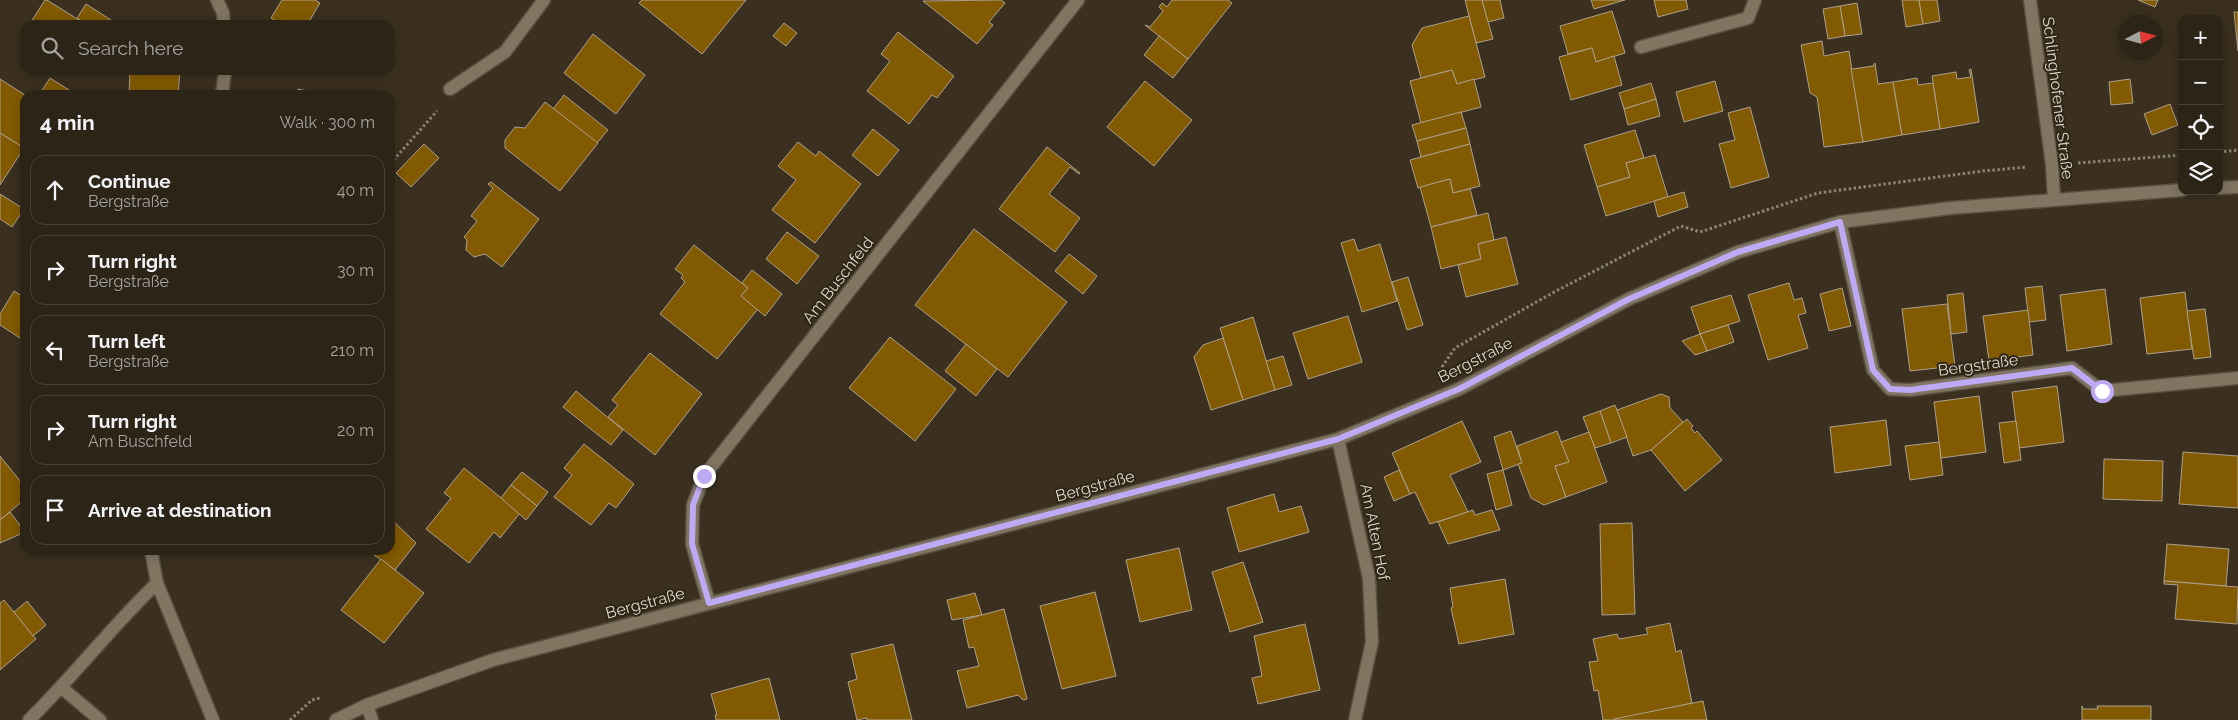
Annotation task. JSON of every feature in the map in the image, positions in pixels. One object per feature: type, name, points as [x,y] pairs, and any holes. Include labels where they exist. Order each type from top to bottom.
[{"type":"street","points":[[217,0],[223,13],[224,20]]},
{"type":"street","points":[[450,89],[505,52],[544,0]]},
{"type":"street","name":"Am Buschfeld","points":[[709,603],[692,544],[693,505],[704,476],[1078,0]]},
{"type":"street","points":[[1641,47],[1748,18],[1755,0]]},
{"type":"street","name":"Schlinghofener Straße","points":[[2030,0],[2052,165],[2054,199]]},
{"type":"street","points":[[223,90],[224,75]]},
{"type":"street","points":[[2223,188],[2238,187]]},
{"type":"street","name":"Bergstraße","points":[[336,720],[367,705],[493,660],[1338,439],[1459,389],[1629,299],[1729,256],[1840,222],[1951,208],[2178,190]]},
{"type":"street","name":"Bergstraße","points":[[1840,222],[1873,370],[1890,389],[1910,390],[2072,368],[2102,391],[2238,378]]},
{"type":"street","name":"Am Alten Hof","points":[[1338,439],[1370,578],[1372,642],[1355,720]]},
{"type":"street","points":[[152,555],[157,582],[212,720]]},
{"type":"street","points":[[30,720],[62,688],[124,614],[157,582]]},
{"type":"street","points":[[62,688],[100,720]]},
{"type":"street","points":[[367,705],[372,720]]},
{"type":"path","points":[[395,159],[434,116],[450,89]]},
{"type":"path","points":[[2223,152],[2238,150]]},
{"type":"path","points":[[1438,373],[1455,348],[1556,291],[1681,226],[1700,232],[1818,193],[1983,171],[2178,155]]},
{"type":"path","points":[[290,720],[312,700],[322,697]]},
{"type":"building","points":[[45,0],[47,0],[79,20],[32,20]]},
{"type":"building","points":[[282,0],[315,0],[320,3],[310,20],[274,20],[271,18]]},
{"type":"building","points":[[642,0],[746,0],[702,54],[639,3]]},
{"type":"building","points":[[1001,0],[1005,3],[989,22],[993,25],[977,44],[923,1]]},
{"type":"building","points":[[1172,0],[1228,0],[1232,3],[1188,59],[1145,25],[1150,27],[1163,11],[1159,7],[1162,3],[1167,7]]},
{"type":"building","points":[[1465,0],[1482,0],[1493,39],[1476,43]]},
{"type":"building","points":[[1482,0],[1500,0],[1504,18],[1488,22]]},
{"type":"building","points":[[1591,0],[1625,0],[1594,9]]},
{"type":"building","points":[[1654,0],[1686,0],[1688,9],[1658,17]]},
{"type":"building","points":[[1902,0],[1919,0],[1923,24],[1906,27]]},
{"type":"building","points":[[1919,0],[1937,0],[1940,21],[1923,24]]},
{"type":"building","points":[[2138,0],[2158,0],[2155,7]]},
{"type":"building","points":[[1857,3],[1862,34],[1845,36],[1840,6]]},
{"type":"building","points":[[86,4],[111,20],[80,20],[77,18]]},
{"type":"building","points":[[1840,6],[1845,36],[1828,39],[1823,9]]},
{"type":"building","points":[[1612,11],[1625,53],[1596,62],[1592,48],[1568,54],[1560,26]]},
{"type":"building","points":[[2234,12],[2238,12],[2238,51]]},
{"type":"building","points":[[1469,16],[1485,77],[1457,84],[1452,70],[1421,78],[1412,45],[1422,28]]},
{"type":"building","points":[[784,23],[797,33],[786,46],[773,36]]},
{"type":"building","points":[[898,32],[954,76],[937,98],[932,95],[909,124],[867,91],[890,61],[881,54]]},
{"type":"building","points":[[593,34],[645,75],[616,114],[564,73]]},
{"type":"building","points":[[1159,36],[1188,59],[1173,78],[1144,55]]},
{"type":"building","points":[[1822,41],[1824,56],[1849,51],[1863,142],[1824,147],[1817,97],[1810,93],[1801,45]]},
{"type":"building","points":[[1592,48],[1596,62],[1614,56],[1622,85],[1571,100],[1559,57]]},
{"type":"building","points":[[1875,63],[1878,84],[1893,82],[1902,135],[1863,142],[1851,68],[1873,66]]},
{"type":"building","points":[[1971,69],[1979,122],[1940,129],[1932,76],[1956,72],[1957,79],[1971,77],[1969,70]]},
{"type":"building","points":[[1452,70],[1457,84],[1474,79],[1481,107],[1421,123],[1410,81]]},
{"type":"building","points":[[130,75],[180,75],[178,90],[129,90]]},
{"type":"building","points":[[50,78],[69,90],[42,90]]},
{"type":"building","points":[[1917,78],[1918,85],[1933,83],[1940,129],[1902,135],[1893,82]]},
{"type":"building","points":[[0,79],[20,92],[20,146],[0,133]]},
{"type":"building","points":[[2130,79],[2133,103],[2111,105],[2109,82]]},
{"type":"building","points":[[1145,81],[1192,120],[1154,166],[1107,127]]},
{"type":"building","points":[[1715,81],[1723,111],[1684,122],[1676,92]]},
{"type":"building","points":[[1651,83],[1656,99],[1624,109],[1619,93]]},
{"type":"building","points":[[564,95],[608,130],[597,143],[553,109]]},
{"type":"building","points":[[1656,99],[1660,116],[1628,125],[1624,109]]},
{"type":"building","points":[[545,102],[598,143],[560,191],[505,148],[505,140],[515,127],[525,128]]},
{"type":"building","points":[[2170,104],[2178,125],[2152,135],[2144,114]]},
{"type":"building","points":[[1750,107],[1769,177],[1731,188],[1719,144],[1735,140],[1728,113]]},
{"type":"building","points":[[1461,112],[1466,128],[1417,141],[1412,125]]},
{"type":"building","points":[[1466,128],[1470,144],[1421,157],[1417,141]]},
{"type":"building","points":[[873,129],[899,150],[878,176],[852,155]]},
{"type":"building","points":[[1635,130],[1644,158],[1626,163],[1630,177],[1597,187],[1584,145]]},
{"type":"building","points":[[0,133],[20,146],[20,154],[0,185]]},
{"type":"building","points":[[798,142],[816,156],[819,151],[861,184],[815,243],[772,210],[796,180],[778,166]]},
{"type":"building","points":[[424,144],[439,158],[411,187],[396,173]]},
{"type":"building","points":[[1470,144],[1480,186],[1453,193],[1450,179],[1418,188],[1410,160]]},
{"type":"building","points":[[1047,147],[1080,173],[1070,167],[1049,194],[1080,218],[1055,252],[999,209]]},
{"type":"building","points":[[1655,155],[1668,197],[1606,216],[1597,187],[1630,177],[1626,163]]},
{"type":"building","points":[[1450,179],[1453,193],[1470,189],[1477,215],[1431,227],[1420,187]]},
{"type":"building","points":[[491,182],[539,219],[502,267],[485,254],[474,257],[466,250],[467,240],[464,237],[477,221],[471,216],[493,188],[488,184]]},
{"type":"building","points":[[1684,192],[1688,207],[1658,217],[1654,201]]},
{"type":"building","points":[[0,194],[20,206],[20,215],[12,227],[0,219]]},
{"type":"building","points":[[1488,213],[1494,240],[1478,244],[1481,259],[1441,269],[1431,227]]},
{"type":"building","points":[[974,229],[1067,302],[1008,377],[915,305]]},
{"type":"building","points":[[787,232],[819,256],[797,284],[766,259]]},
{"type":"building","points":[[1506,237],[1518,284],[1466,297],[1458,265],[1481,259],[1478,244]]},
{"type":"building","points":[[1354,239],[1358,251],[1380,244],[1397,301],[1362,312],[1341,243]]},
{"type":"building","points":[[694,245],[748,288],[741,296],[758,309],[717,359],[660,314],[685,282],[681,278],[683,275],[675,269]]},
{"type":"building","points":[[1069,254],[1097,276],[1083,294],[1055,271]]},
{"type":"building","points":[[752,270],[782,294],[765,316],[741,296],[748,288],[742,283]]},
{"type":"building","points":[[1408,277],[1423,325],[1407,330],[1392,282]]},
{"type":"building","points":[[1789,283],[1794,300],[1802,298],[1806,313],[1798,315],[1808,348],[1768,360],[1748,295]]},
{"type":"building","points":[[2042,286],[2046,320],[2029,322],[2025,288]]},
{"type":"building","points":[[1842,288],[1851,326],[1829,331],[1820,294]]},
{"type":"building","points":[[2105,289],[2112,344],[2067,351],[2060,295]]},
{"type":"building","points":[[14,291],[20,295],[20,338],[0,325],[0,314]]},
{"type":"building","points":[[2185,292],[2192,349],[2147,354],[2140,298]]},
{"type":"building","points":[[1963,293],[1967,332],[1951,334],[1947,295]]},
{"type":"building","points":[[1731,295],[1740,321],[1700,334],[1691,307]]},
{"type":"building","points":[[1947,304],[1955,366],[1910,371],[1902,309]]},
{"type":"building","points":[[2205,309],[2211,357],[2194,359],[2187,311]]},
{"type":"building","points":[[2028,310],[2033,355],[1989,361],[1983,316]]},
{"type":"building","points":[[1348,316],[1362,362],[1308,379],[1293,333]]},
{"type":"building","points":[[1253,317],[1275,390],[1243,400],[1220,328]]},
{"type":"building","points":[[1728,325],[1734,342],[1707,351],[1700,334]]},
{"type":"building","points":[[1700,334],[1707,351],[1695,355],[1682,341]]},
{"type":"building","points":[[890,337],[956,389],[915,441],[849,388]]},
{"type":"building","points":[[1223,338],[1243,400],[1211,410],[1194,357],[1203,345]]},
{"type":"building","points":[[966,344],[997,369],[976,396],[945,371]]},
{"type":"building","points":[[650,353],[702,394],[655,455],[608,417],[618,405],[612,400]]},
{"type":"building","points":[[1283,356],[1292,385],[1275,390],[1266,361]]},
{"type":"building","points":[[2057,386],[2064,442],[2019,448],[2012,392]]},
{"type":"building","points":[[576,391],[623,430],[611,445],[563,407]]},
{"type":"building","points":[[1661,394],[1669,397],[1670,408],[1683,422],[1651,450],[1633,456],[1617,410]]},
{"type":"building","points":[[1979,396],[1986,452],[1941,458],[1934,402]]},
{"type":"building","points":[[1615,405],[1627,437],[1611,443],[1600,411]]},
{"type":"building","points":[[1600,411],[1611,443],[1595,448],[1583,417]]},
{"type":"building","points":[[1687,419],[1693,426],[1691,428],[1695,433],[1697,431],[1722,460],[1685,491],[1651,450]]},
{"type":"building","points":[[1886,420],[1891,465],[1835,473],[1830,427]]},
{"type":"building","points":[[1462,421],[1481,462],[1450,475],[1468,512],[1430,524],[1415,492],[1410,494],[1392,453]]},
{"type":"building","points":[[2016,421],[2021,460],[2004,463],[1999,423]]},
{"type":"building","points":[[1511,431],[1522,463],[1503,470],[1494,437]]},
{"type":"building","points":[[1557,431],[1569,462],[1555,466],[1566,497],[1544,505],[1531,498],[1518,464],[1522,463],[1517,446]]},
{"type":"building","points":[[1589,432],[1607,482],[1566,497],[1555,466],[1569,462],[1561,442]]},
{"type":"building","points":[[1939,442],[1943,475],[1910,480],[1905,446]]},
{"type":"building","points":[[584,444],[634,484],[616,508],[609,503],[591,525],[554,497],[572,475],[564,468]]},
{"type":"building","points":[[2183,452],[2238,456],[2238,508],[2179,504]]},
{"type":"building","points":[[0,456],[20,481],[20,503],[0,520]]},
{"type":"building","points":[[2104,459],[2163,461],[2162,501],[2103,499]]},
{"type":"building","points":[[464,468],[520,513],[500,538],[494,532],[469,563],[426,529],[451,498],[444,493]]},
{"type":"building","points":[[1399,470],[1410,494],[1394,501],[1384,477]]},
{"type":"building","points":[[1503,470],[1512,505],[1496,510],[1487,474]]},
{"type":"building","points":[[522,472],[548,492],[537,506],[511,485]]},
{"type":"building","points":[[511,485],[537,506],[526,520],[501,498]]},
{"type":"building","points":[[1274,494],[1279,512],[1301,506],[1309,532],[1239,552],[1227,508]]},
{"type":"building","points":[[1473,510],[1475,515],[1492,510],[1500,530],[1448,544],[1438,522]]},
{"type":"building","points":[[10,512],[20,525],[20,534],[0,543],[0,520]]},
{"type":"building","points":[[395,523],[416,543],[395,570],[374,555],[395,555]]},
{"type":"building","points":[[1632,523],[1635,614],[1602,615],[1600,524]]},
{"type":"building","points":[[2167,544],[2229,549],[2226,586],[2164,581]]},
{"type":"building","points":[[1179,548],[1192,610],[1140,622],[1126,560]]},
{"type":"building","points":[[381,559],[424,593],[384,643],[341,610]]},
{"type":"building","points":[[1243,562],[1263,622],[1230,632],[1212,572]]},
{"type":"building","points":[[1505,579],[1514,634],[1459,644],[1451,608],[1453,607],[1450,588]]},
{"type":"building","points":[[2164,581],[2238,587],[2237,624],[2175,619],[2178,585],[2164,584]]},
{"type":"building","points":[[1095,592],[1116,676],[1062,689],[1040,606]]},
{"type":"building","points":[[975,593],[982,615],[952,620],[947,600]]},
{"type":"building","points":[[4,600],[36,639],[0,670],[0,603]]},
{"type":"building","points":[[27,601],[46,625],[33,636],[14,612]]},
{"type":"building","points":[[1004,609],[1027,699],[1023,700],[1018,695],[967,708],[957,671],[979,666],[974,647],[969,648],[963,620]]},
{"type":"building","points":[[1670,623],[1676,652],[1681,650],[1692,703],[1615,720],[1603,720],[1598,690],[1594,691],[1589,662],[1598,661],[1593,639],[1617,634],[1619,639],[1648,634],[1646,628]]},
{"type":"building","points":[[1305,624],[1320,690],[1258,704],[1252,678],[1262,676],[1254,636]]},
{"type":"building","points":[[893,644],[912,720],[867,720],[867,718],[857,720],[848,682],[857,679],[851,654]]},
{"type":"building","points":[[769,678],[780,720],[716,720],[715,715],[717,715],[711,694]]},
{"type":"building","points":[[1703,701],[1707,720],[1614,719]]},
{"type":"building","points":[[2082,706],[2083,709],[2098,709],[2097,706],[2151,706],[2151,720],[2082,720]]},
{"type":"route","points":[[704,476],[693,505],[692,544],[709,603],[1338,439],[1459,389],[1571,328],[1629,299],[1738,252],[1840,222],[1873,370],[1890,389],[1910,390],[2072,368],[2102,391]]}]
